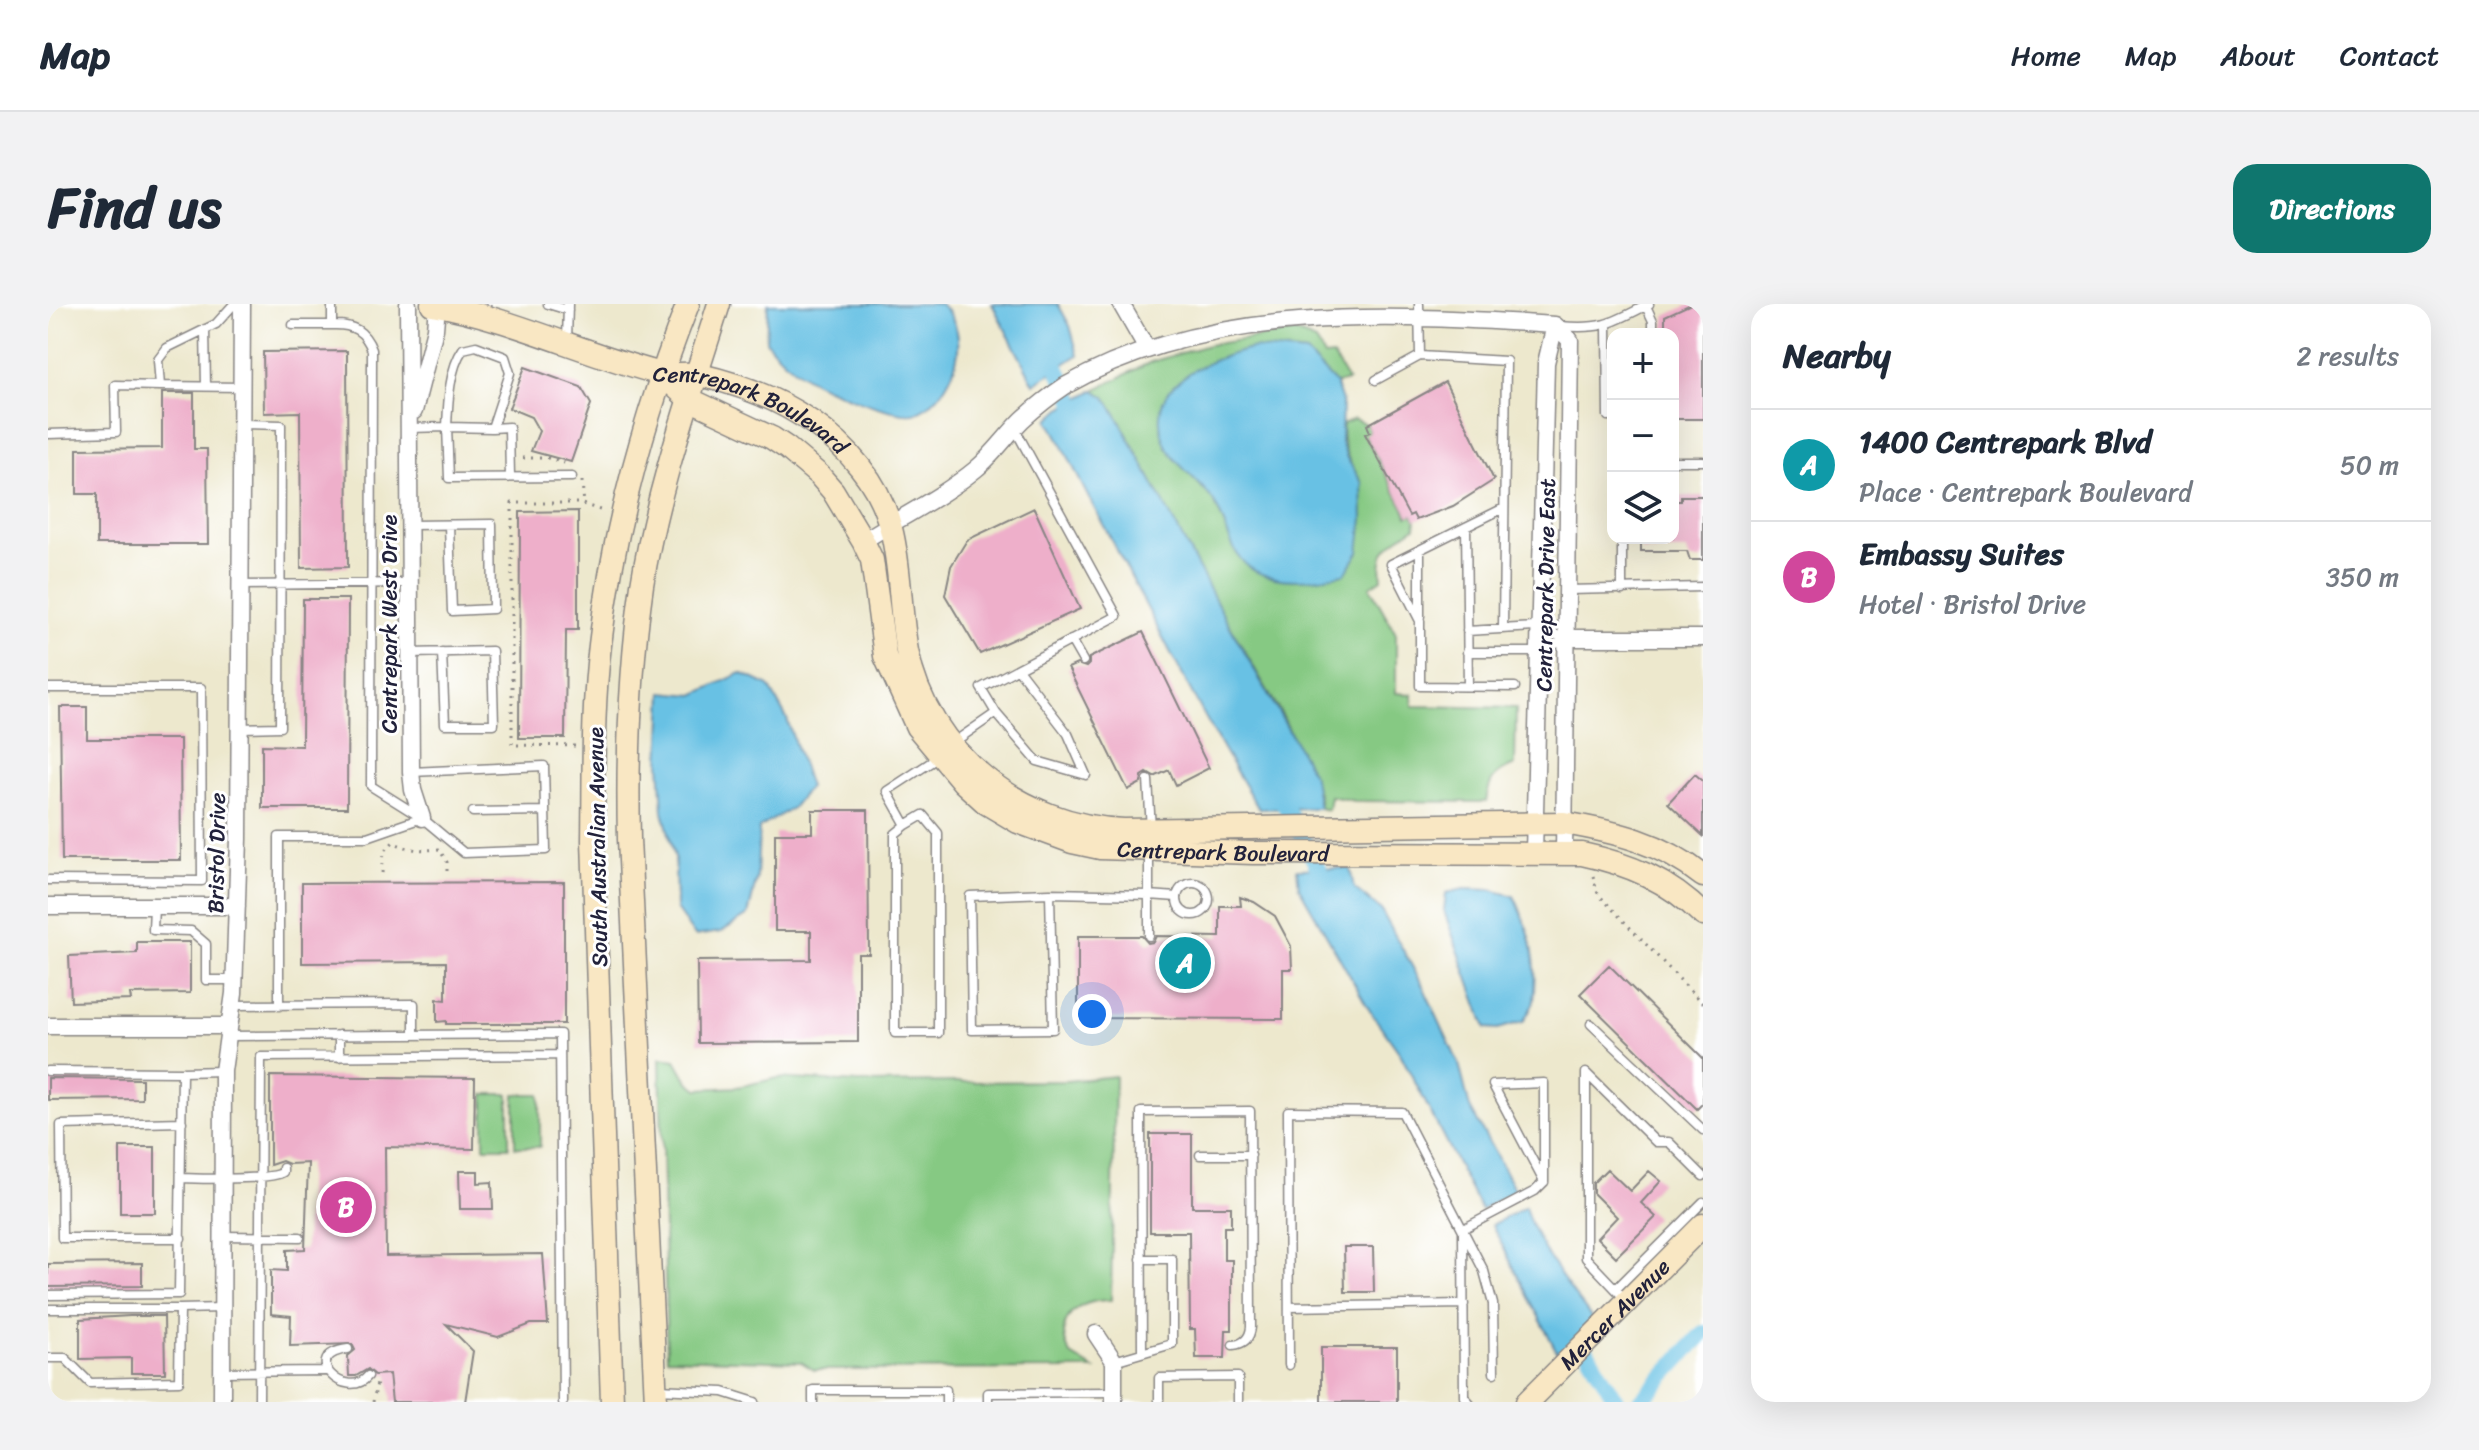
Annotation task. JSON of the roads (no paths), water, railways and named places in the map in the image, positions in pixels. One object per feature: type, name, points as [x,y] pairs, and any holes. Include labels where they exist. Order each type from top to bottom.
[{"type":"street","name":"Bristol Drive","points":[[222,1402],[223,1071],[233,1005],[237,906],[242,304]]},
{"type":"street","name":"Centrepark West Drive","points":[[408,304],[411,772],[422,818]]},
{"type":"street","name":"Centrepark West Drive","points":[[410,428],[435,329],[436,304]]},
{"type":"street","points":[[436,304],[567,342],[661,374]]},
{"type":"street","name":"South Australian Avenue","points":[[612,1402],[593,840],[600,645],[624,508],[661,374],[688,304]]},
{"type":"street","name":"South Australian Avenue","points":[[656,1396],[627,764],[631,691],[643,583],[658,516],[689,399],[719,304]]},
{"type":"street","points":[[1121,304],[1144,344]]},
{"type":"street","points":[[863,541],[980,466],[1019,424],[1064,387],[1098,365],[1144,344],[1219,322],[1261,315],[1419,310],[1555,325]]},
{"type":"street","name":"Centrepark Drive East","points":[[1555,325],[1570,340],[1564,853]]},
{"type":"street","name":"Centrepark Drive East","points":[[1534,853],[1546,363],[1555,325]]},
{"type":"street","name":"Centrepark Boulevard","points":[[661,374],[697,374],[780,402],[824,431],[860,466],[876,490],[891,523],[911,667],[946,750],[986,803],[1018,822],[1072,842],[1100,848],[1248,826],[1564,823],[1633,837],[1680,859],[1703,876]]},
{"type":"street","name":"Centrepark Boulevard","points":[[661,374],[689,399],[772,438],[804,461],[833,491],[872,560],[885,656],[917,727],[946,750]]},
{"type":"street","points":[[1566,638],[1703,638]]},
{"type":"street","name":"Centrepark Boulevard","points":[[1150,839],[1253,853],[1564,853],[1590,856],[1645,872],[1668,885],[1703,915]]},
{"type":"street","points":[[48,906],[237,906]]},
{"type":"street","points":[[48,1026],[228,1031]]},
{"type":"street","name":"Mercer Avenue","points":[[1527,1402],[1602,1326],[1622,1295],[1703,1225]]},
{"type":"street","points":[[1096,1334],[1114,1361],[1114,1397]]},
{"type":"lane","points":[[160,386],[158,360],[167,348],[216,324],[234,304]]},
{"type":"lane","points":[[332,304],[332,325]]},
{"type":"lane","points":[[548,304],[568,307],[567,342]]},
{"type":"lane","points":[[1555,325],[1581,328],[1607,325],[1648,305],[1653,328]]},
{"type":"lane","points":[[1419,310],[1420,356]]},
{"type":"lane","points":[[293,325],[355,327],[369,341],[372,350],[371,786],[422,818],[464,853],[546,850],[544,766],[411,772]]},
{"type":"lane","points":[[1607,325],[1608,400]]},
{"type":"lane","points":[[205,329],[206,386]]},
{"type":"lane","points":[[492,428],[510,367],[500,353],[471,345],[463,349],[458,357],[449,398],[449,478],[572,477]]},
{"type":"lane","points":[[1376,380],[1420,356],[1506,361],[1503,628]]},
{"type":"lane","points":[[48,434],[116,432],[115,385],[242,387]]},
{"type":"lane","points":[[240,728],[280,727],[281,425],[242,424]]},
{"type":"lane","points":[[1018,669],[1068,734],[1086,775],[1037,761],[996,713],[981,688],[1117,616],[1019,424]]},
{"type":"lane","points":[[410,428],[509,427],[510,477]]},
{"type":"lane","points":[[1679,461],[1703,461]]},
{"type":"lane","points":[[1420,621],[1391,564],[1504,508]]},
{"type":"lane","points":[[411,525],[492,524],[493,609],[452,611],[449,525]]},
{"type":"lane","points":[[1466,527],[1468,686]]},
{"type":"lane","points":[[1622,544],[1622,590]]},
{"type":"lane","points":[[1420,550],[1420,686],[1515,687]]},
{"type":"lane","points":[[241,585],[411,583]]},
{"type":"lane","points":[[1567,590],[1703,587]]},
{"type":"lane","points":[[1467,631],[1539,627],[1566,638]]},
{"type":"lane","points":[[1467,652],[1539,653],[1566,638]]},
{"type":"lane","points":[[1071,640],[1083,661]]},
{"type":"lane","points":[[411,653],[442,652],[492,651],[494,724],[445,724],[442,652]]},
{"type":"lane","points":[[48,688],[201,688],[202,881],[48,880]]},
{"type":"lane","points":[[906,825],[887,791],[996,713]]},
{"type":"lane","points":[[1148,780],[1149,936]]},
{"type":"lane","points":[[473,812],[545,811]]},
{"type":"lane","points":[[923,815],[938,833],[938,1033],[895,1033],[895,834],[906,825],[923,815]]},
{"type":"lane","points":[[279,1006],[279,837],[367,837],[422,818]]},
{"type":"lane","points":[[1196,882],[1205,888],[1210,897],[1203,912],[1193,915],[1183,911],[1177,897],[1182,887],[1196,882]]},
{"type":"lane","points":[[1050,893],[1053,1029],[972,1030],[970,896],[1050,893],[1177,897]]},
{"type":"lane","points":[[154,906],[153,930],[191,931],[206,944],[206,980],[235,980]]},
{"type":"lane","points":[[233,1005],[414,1004],[414,1035]]},
{"type":"lane","points":[[1591,1024],[1703,1130]]},
{"type":"lane","points":[[228,1031],[339,1035],[560,1034],[563,1402]]},
{"type":"lane","points":[[339,1035],[339,1057]]},
{"type":"lane","points":[[259,1402],[261,1057],[560,1055]]},
{"type":"lane","points":[[48,1071],[223,1071]]},
{"type":"lane","points":[[48,1295],[179,1294],[182,1072]]},
{"type":"lane","points":[[1703,1176],[1669,1142],[1656,1142],[1586,1073],[1586,1258],[1622,1295],[1703,1202]]},
{"type":"lane","points":[[1544,1083],[1544,1182],[1537,1168],[1493,1085],[1544,1083]]},
{"type":"lane","points":[[1142,1352],[1141,1112],[1250,1111],[1251,1332],[1244,1342],[1233,1345]]},
{"type":"lane","points":[[1289,1365],[1288,1111],[1402,1112],[1484,1271],[1493,1304],[1494,1373]]},
{"type":"lane","points":[[181,1238],[62,1238],[61,1125],[182,1122]]},
{"type":"lane","points":[[1200,1155],[1251,1155]]},
{"type":"lane","points":[[182,1178],[223,1180],[237,1176],[277,1177],[283,1168]]},
{"type":"lane","points":[[1463,1229],[1523,1198],[1544,1182]]},
{"type":"lane","points":[[1463,1229],[1464,1397],[1469,1402]]},
{"type":"lane","points":[[222,1236],[300,1237]]},
{"type":"lane","points":[[1114,1361],[1172,1344],[1172,1259],[1141,1259]]},
{"type":"lane","points":[[1289,1307],[1464,1304]]},
{"type":"lane","points":[[48,1309],[222,1308]]},
{"type":"lane","points":[[48,1358],[65,1358],[90,1383],[179,1381],[180,1309]]},
{"type":"lane","points":[[348,1349],[334,1353],[327,1364],[330,1384],[348,1392],[361,1387],[373,1377]]},
{"type":"lane","points":[[222,1372],[326,1371]]},
{"type":"lane","points":[[1159,1402],[1159,1378],[1238,1377],[1238,1402]]},
{"type":"lane","points":[[813,1402],[813,1390],[946,1390],[946,1402]]},
{"type":"lane","points":[[656,1396],[723,1392],[755,1402]]},
{"type":"lane","points":[[988,1402],[988,1393],[1030,1397],[1114,1397]]},
{"type":"water","points":[[768,304],[940,304],[951,316],[957,331],[956,362],[941,392],[917,412],[879,407],[815,382],[779,356],[766,341]]},
{"type":"water","points":[[992,304],[1058,304],[1070,326],[1078,355],[1034,384]]},
{"type":"water","points":[[1255,348],[1306,353],[1336,384],[1342,402],[1341,442],[1362,483],[1363,519],[1359,552],[1345,574],[1288,580],[1266,576],[1246,565],[1234,548],[1212,499],[1174,458],[1165,443],[1160,422],[1162,404],[1171,389],[1201,367]]},
{"type":"water","points":[[1094,390],[1105,397],[1114,410],[1302,754],[1314,778],[1319,808],[1259,809],[1193,695],[1048,420],[1061,408]]},
{"type":"water","points":[[741,673],[769,686],[787,719],[809,787],[792,808],[759,828],[757,877],[748,915],[721,932],[695,936],[676,909],[675,857],[663,811],[660,763],[663,692],[694,695]]},
{"type":"water","points":[[1350,868],[1354,888],[1381,910],[1423,986],[1459,1064],[1470,1108],[1515,1190],[1481,1210],[1401,1055],[1370,1011],[1299,887],[1297,869]]},
{"type":"water","points":[[1464,889],[1492,890],[1514,896],[1520,908],[1532,946],[1535,973],[1533,1003],[1523,1022],[1498,1029],[1486,1028],[1444,911],[1446,893]]},
{"type":"water","points":[[1525,1207],[1545,1251],[1593,1320],[1559,1356],[1492,1225]]},
{"type":"waterway","points":[[1048,349],[1082,418]]},
{"type":"waterway","points":[[1276,789],[1327,885]]},
{"type":"waterway","points":[[1640,1402],[1703,1333]]},
{"type":"waterway","points":[[1580,1339],[1617,1402]]},
{"type":"railway","points":[[1701,1402],[1703,1398]]},
{"type":"place","name":"1400 Centrepark Blvd","points":[[1185,963]]},
{"type":"place","name":"Embassy Suites","points":[[346,1207]]}]
